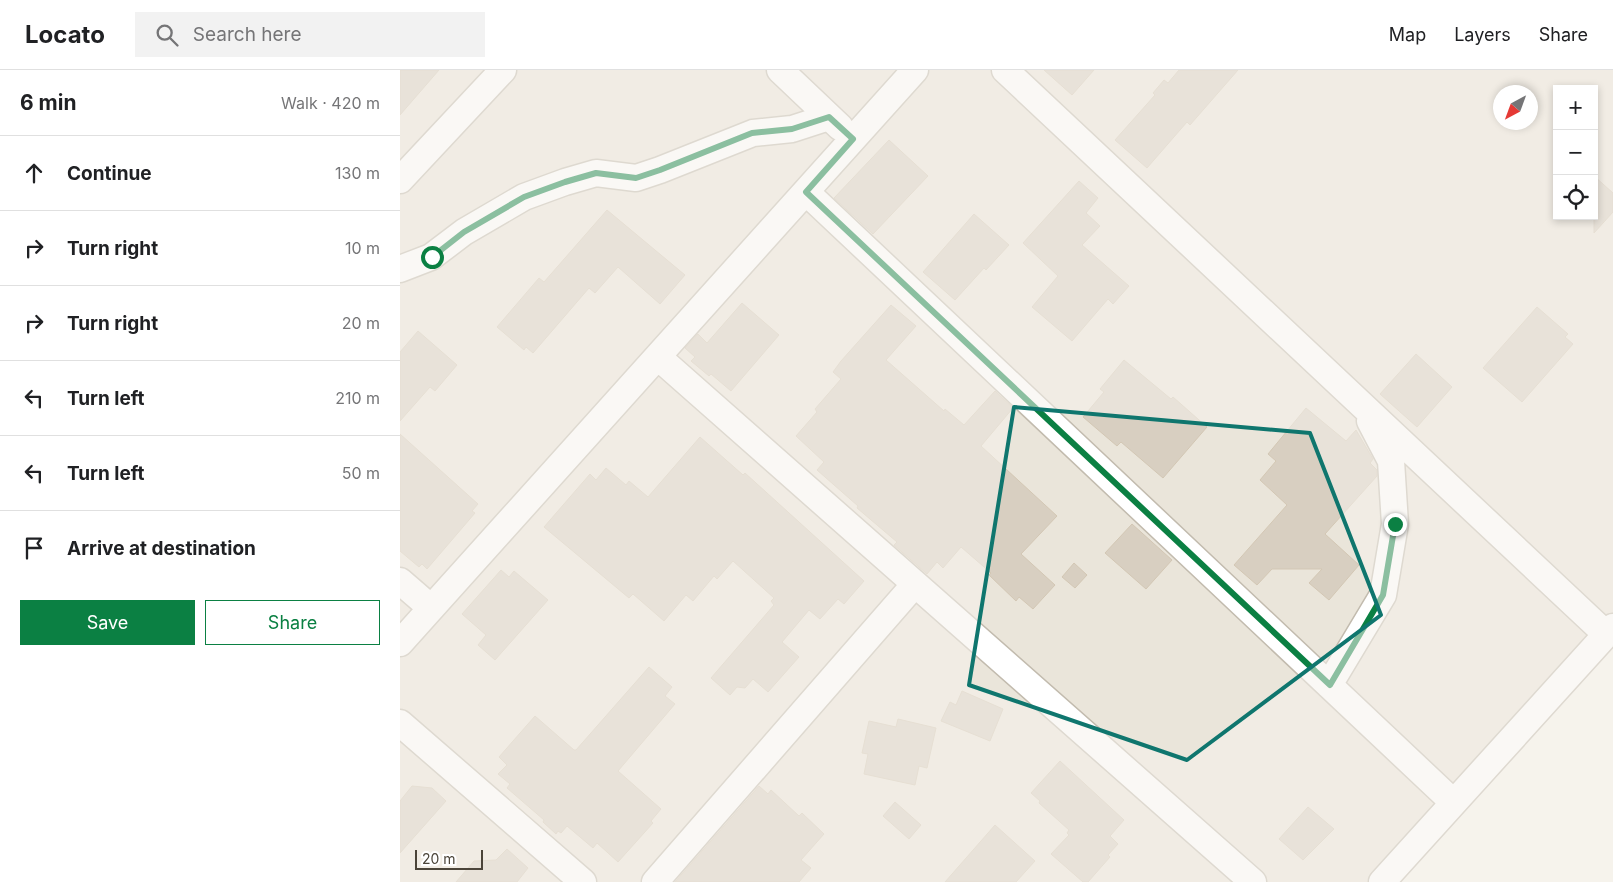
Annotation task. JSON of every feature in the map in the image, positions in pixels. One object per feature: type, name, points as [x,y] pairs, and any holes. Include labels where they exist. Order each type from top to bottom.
[{"type":"street","points":[[400,180],[503,70]]},
{"type":"street","points":[[780,70],[853,139]]},
{"type":"street","points":[[400,643],[430,607],[658,357],[915,70]]},
{"type":"street","points":[[1005,70],[1359,401],[1609,630],[1382,882]]},
{"type":"street","points":[[400,269],[432,257],[464,232],[524,197],[565,182],[596,173],[636,178],[752,133],[792,129],[829,117]]},
{"type":"street","points":[[806,192],[1453,802]]},
{"type":"street","points":[[658,357],[1253,882]]},
{"type":"street","points":[[1330,685],[1383,595],[1395,524],[1391,461],[1359,401]]},
{"type":"street","points":[[400,581],[430,607]]},
{"type":"street","points":[[655,882],[915,584]]},
{"type":"street","points":[[400,723],[583,882]]},
{"type":"highlighted area","points":[[1014,407],[1310,433],[1381,615],[1187,760],[969,685]]},
{"type":"shaded area","points":[[400,70],[1613,70],[1613,628],[1393,882],[400,882]]},
{"type":"building","points":[[400,70],[439,70],[400,115]]},
{"type":"building","points":[[1044,70],[1094,70],[1072,95]]},
{"type":"building","points":[[1179,70],[1238,70],[1190,125],[1187,122],[1147,168],[1115,140],[1155,95],[1153,93],[1164,80],[1168,83]]},
{"type":"building","points":[[889,140],[928,176],[873,234],[834,198]]},
{"type":"building","points":[[1598,180],[1613,193],[1613,212],[1594,233],[1594,220],[1598,220]]},
{"type":"building","points":[[1079,181],[1098,198],[1086,213],[1100,226],[1082,245],[1129,286],[1113,304],[1108,299],[1072,341],[1032,307],[1058,276],[1023,243]]},
{"type":"building","points":[[607,210],[685,275],[660,304],[618,267],[595,293],[589,288],[533,353],[526,347],[524,350],[497,327],[539,278],[544,282]]},
{"type":"building","points":[[974,214],[1009,245],[986,270],[984,268],[955,300],[923,272]]},
{"type":"building","points":[[742,303],[779,335],[731,391],[711,374],[709,376],[691,361],[695,357],[685,348],[698,334],[707,343]]},
{"type":"building","points":[[891,305],[916,326],[886,360],[944,411],[945,409],[964,425],[995,391],[1013,408],[981,446],[1057,516],[1021,554],[1055,585],[1033,609],[1019,597],[1016,601],[989,575],[991,573],[961,547],[943,568],[937,562],[927,574],[894,545],[897,542],[817,470],[824,462],[796,436],[817,412],[815,409],[841,379],[833,372]]},
{"type":"building","points":[[1537,307],[1568,334],[1565,337],[1573,344],[1522,402],[1483,368]]},
{"type":"building","points":[[418,331],[457,365],[435,391],[430,387],[400,421],[400,352]]},
{"type":"building","points":[[1416,354],[1452,387],[1417,427],[1380,394]]},
{"type":"building","points":[[1124,360],[1171,399],[1173,397],[1207,427],[1163,478],[1121,442],[1117,446],[1083,417],[1104,392],[1100,389]]},
{"type":"building","points":[[1306,408],[1346,441],[1356,430],[1373,459],[1370,463],[1377,470],[1377,476],[1325,534],[1359,565],[1329,600],[1309,583],[1322,569],[1272,569],[1257,585],[1234,565],[1287,505],[1260,480],[1276,461],[1268,454]]},
{"type":"building","points":[[400,434],[478,504],[472,511],[475,513],[427,569],[422,564],[419,567],[400,551]]},
{"type":"building","points":[[700,437],[743,475],[745,473],[864,581],[844,604],[838,599],[820,619],[809,610],[782,642],[799,657],[768,692],[753,679],[745,688],[737,687],[730,695],[711,678],[774,605],[771,601],[774,598],[733,561],[717,579],[714,576],[693,601],[686,595],[664,621],[633,594],[629,598],[544,527],[590,474],[596,480],[606,468],[626,485],[629,481],[648,497]]},
{"type":"building","points":[[1132,524],[1172,560],[1146,589],[1105,553]]},
{"type":"building","points":[[1074,563],[1087,575],[1075,588],[1062,577]]},
{"type":"building","points":[[501,570],[509,577],[514,571],[548,600],[495,660],[478,645],[486,635],[462,614]]},
{"type":"building","points":[[649,667],[672,687],[665,696],[675,704],[618,771],[661,809],[651,821],[653,823],[618,862],[597,843],[593,848],[567,826],[561,833],[558,831],[556,834],[543,822],[544,820],[507,788],[510,784],[498,774],[507,765],[499,757],[535,716],[576,750]]},
{"type":"building","points":[[962,691],[1003,709],[990,741],[941,721],[950,702],[956,705]]},
{"type":"building","points":[[898,719],[936,728],[927,768],[919,766],[915,785],[864,774],[868,754],[862,753],[869,721],[896,727]]},
{"type":"building","points":[[1060,761],[1124,820],[1110,836],[1118,844],[1108,855],[1110,857],[1088,882],[1083,882],[1051,854],[1069,835],[1067,833],[1069,830],[1039,803],[1040,801],[1031,793]]},
{"type":"building","points":[[412,786],[432,788],[446,801],[400,853],[400,801]]},
{"type":"building","points":[[759,786],[768,794],[771,790],[799,816],[802,813],[824,834],[801,860],[811,868],[799,882],[675,882]]},
{"type":"building","points":[[895,802],[921,825],[909,839],[883,816]]},
{"type":"building","points":[[1308,807],[1334,829],[1303,860],[1279,839]]},
{"type":"building","points":[[995,825],[1035,861],[1016,882],[945,882]]},
{"type":"building","points":[[507,849],[528,868],[517,882],[456,882],[474,861],[496,860]]},
{"type":"route","points":[[432,257],[464,232],[524,197],[565,182],[596,173],[636,178],[660,170],[722,143],[752,133],[792,129],[829,117],[853,139],[806,192],[1330,685],[1383,595],[1395,524]]}]
